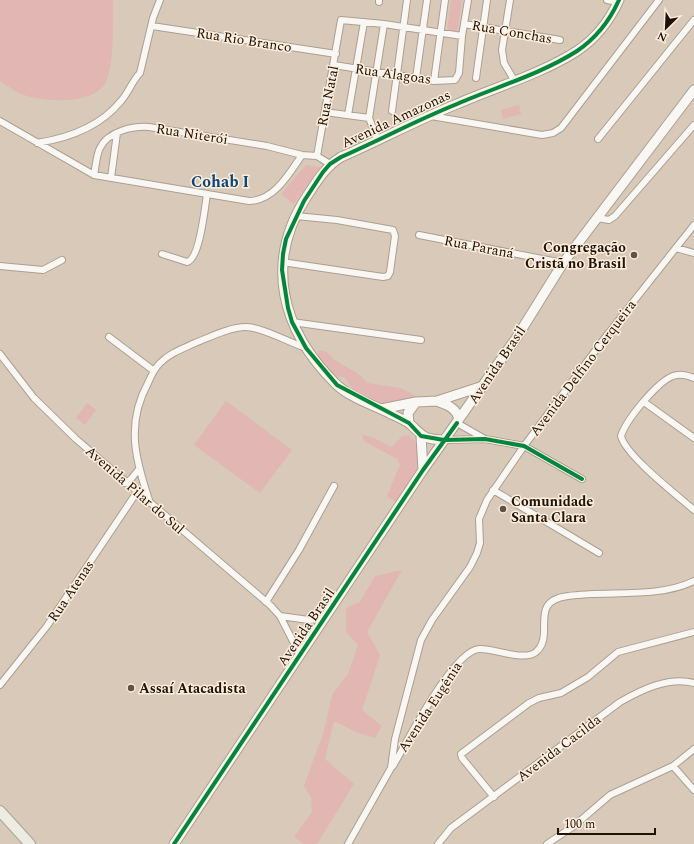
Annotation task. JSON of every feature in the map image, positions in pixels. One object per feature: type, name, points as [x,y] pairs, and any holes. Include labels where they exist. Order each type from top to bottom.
[{"type":"main road","name":"Avenida Amazonas","points":[[421,436],[409,423],[337,385],[306,348],[292,322],[284,286],[282,262],[286,239],[296,216],[304,201],[330,164],[340,157],[576,51],[592,38],[606,23],[619,1]]},
{"type":"main road","name":"Avenida Brasil","points":[[174,844],[423,470],[517,337],[563,263],[694,90]]},
{"type":"main road","points":[[381,409],[416,402],[437,401],[483,386]]},
{"type":"main road","points":[[437,401],[451,407],[458,413],[458,421]]},
{"type":"main road","points":[[409,423],[408,413],[416,402]]},
{"type":"main road","points":[[423,470],[421,436],[444,440]]},
{"type":"main road","points":[[0,811],[30,844]]},
{"type":"street","points":[[38,143],[60,139],[80,133],[117,106],[125,96],[135,78],[140,74],[153,18],[160,0]]},
{"type":"street","points":[[392,110],[402,27],[407,0]]},
{"type":"street","points":[[416,78],[427,0]]},
{"type":"street","points":[[434,81],[446,0]]},
{"type":"street","points":[[348,115],[364,22],[462,36],[468,0]]},
{"type":"street","points":[[476,78],[487,0]]},
{"type":"street","points":[[510,0],[504,30],[503,56],[504,63],[514,80]]},
{"type":"street","points":[[607,0],[619,1]]},
{"type":"street","points":[[429,116],[542,135],[553,133],[562,128],[659,0]]},
{"type":"street","name":"Rua Natal","points":[[317,156],[341,20],[364,22]]},
{"type":"street","points":[[598,139],[694,20]]},
{"type":"street","points":[[378,140],[369,118],[384,24]]},
{"type":"street","name":"Rua Conchas","points":[[464,24],[560,40]]},
{"type":"street","name":"Rua Rio Branco","points":[[152,26],[336,54]]},
{"type":"street","name":"Rua Alagoas","points":[[334,65],[434,81],[452,82],[457,79],[459,74],[462,36]]},
{"type":"street","points":[[325,112],[369,118]]},
{"type":"street","points":[[0,121],[94,175],[249,201],[260,200],[273,191],[285,179],[302,155]]},
{"type":"street","points":[[597,218],[609,220],[615,216],[694,125]]},
{"type":"street","name":"Rua Niterói","points":[[94,175],[100,148],[106,140],[117,133],[132,128],[150,127],[267,146],[302,155],[317,156]]},
{"type":"street","points":[[111,178],[117,133]]},
{"type":"street","points":[[317,156],[330,164]]},
{"type":"street","points":[[162,254],[187,262],[193,259],[197,249],[207,194]]},
{"type":"street","points":[[282,262],[383,277],[388,276],[390,272],[396,236],[393,230],[337,220],[296,216]]},
{"type":"street","name":"Avenida Delfino Cerqueira","points":[[348,844],[391,768],[395,739],[421,640],[432,620],[470,567],[480,543],[479,519],[487,500],[524,446],[606,335],[694,225]]},
{"type":"street","name":"Rua Paraná","points":[[419,235],[563,263]]},
{"type":"street","points":[[676,248],[694,253]]},
{"type":"street","points":[[0,266],[43,270],[62,260]]},
{"type":"street","points":[[292,322],[421,340]]},
{"type":"street","points":[[151,504],[139,469],[134,443],[135,420],[139,401],[159,363],[172,354],[209,337],[242,327],[254,328],[306,348]]},
{"type":"street","points":[[109,337],[154,371]]},
{"type":"street","name":"Avenida Pilar do Sul","points":[[0,354],[34,398],[125,483],[266,602],[280,616],[300,655]]},
{"type":"street","points":[[694,378],[686,375],[672,376],[662,383],[644,402],[624,429],[621,436],[622,442],[642,464],[694,510]]},
{"type":"street","points":[[644,402],[694,438]]},
{"type":"street","points":[[458,421],[485,439]]},
{"type":"street","points":[[444,440],[485,439],[524,446],[582,479]]},
{"type":"street","points":[[125,483],[131,479],[139,469]]},
{"type":"street","points":[[266,602],[299,550],[334,486]]},
{"type":"street","points":[[494,490],[599,553]]},
{"type":"street","name":"Rua Atenas","points":[[0,685],[63,603],[137,492]]},
{"type":"street","name":"Avenida Eugênia","points":[[391,768],[444,679],[466,654],[480,649],[525,656],[532,654],[539,649],[542,641],[544,612],[546,607],[550,603],[567,596],[674,588],[694,581]]},
{"type":"street","points":[[280,616],[309,620],[325,618]]},
{"type":"street","points":[[494,797],[462,758],[461,754],[529,703],[539,698],[561,693],[588,677],[618,652],[694,632]]},
{"type":"street","name":"Avenida Cacilda","points":[[438,844],[451,828],[620,702],[647,687],[657,684],[694,683]]},
{"type":"street","points":[[547,844],[574,826],[610,795],[673,766],[694,750]]},
{"type":"street","points":[[673,766],[694,790]]},
{"type":"shaded area","points":[[0,0],[113,0],[113,40],[110,70],[107,79],[101,88],[92,94],[81,98],[55,100],[42,99],[21,94],[0,81]]},
{"type":"shaded area","points":[[451,0],[462,0],[457,34],[447,32]]},
{"type":"shaded area","points":[[519,105],[521,114],[503,119],[501,110]]},
{"type":"shaded area","points":[[306,165],[320,167],[294,204],[281,194]]},
{"type":"shaded area","points":[[318,350],[327,352],[336,361],[358,374],[367,383],[401,388],[419,398],[384,406],[355,392],[345,378],[332,374],[318,359]]},
{"type":"shaded area","points":[[226,401],[292,450],[260,493],[194,445]]},
{"type":"shaded area","points":[[87,403],[96,410],[85,425],[76,418]]},
{"type":"shaded area","points":[[362,435],[372,437],[392,447],[402,436],[409,435],[419,447],[420,462],[418,470],[398,504],[387,496],[400,465],[397,459],[364,441]]},
{"type":"shaded area","points":[[402,570],[367,632],[380,655],[362,710],[382,726],[375,738],[358,733],[334,721],[325,759],[354,784],[317,844],[304,844],[294,837],[312,812],[311,797],[304,786],[324,731],[332,695],[348,674],[358,645],[346,632],[346,608],[360,602],[375,576]]},
{"type":"cycle path","points":[[582,479],[524,446],[485,439],[444,440],[421,436],[409,423],[337,385],[306,348],[292,322],[288,308],[282,270],[283,254],[286,239],[304,201],[330,164],[341,157],[427,117],[549,67],[577,51],[590,41],[607,22],[619,0]]},
{"type":"cycle path","points":[[174,844],[423,470],[457,423]]},
{"type":"place","name":"Congregação Cristã no Brasil","points":[[634,255]]},
{"type":"place","name":"Comunidade Santa Clara","points":[[503,509]]},
{"type":"place","name":"Assaí Atacadista","points":[[131,688]]},
{"type":"district","name":"Cohab I","points":[[220,182]]}]
